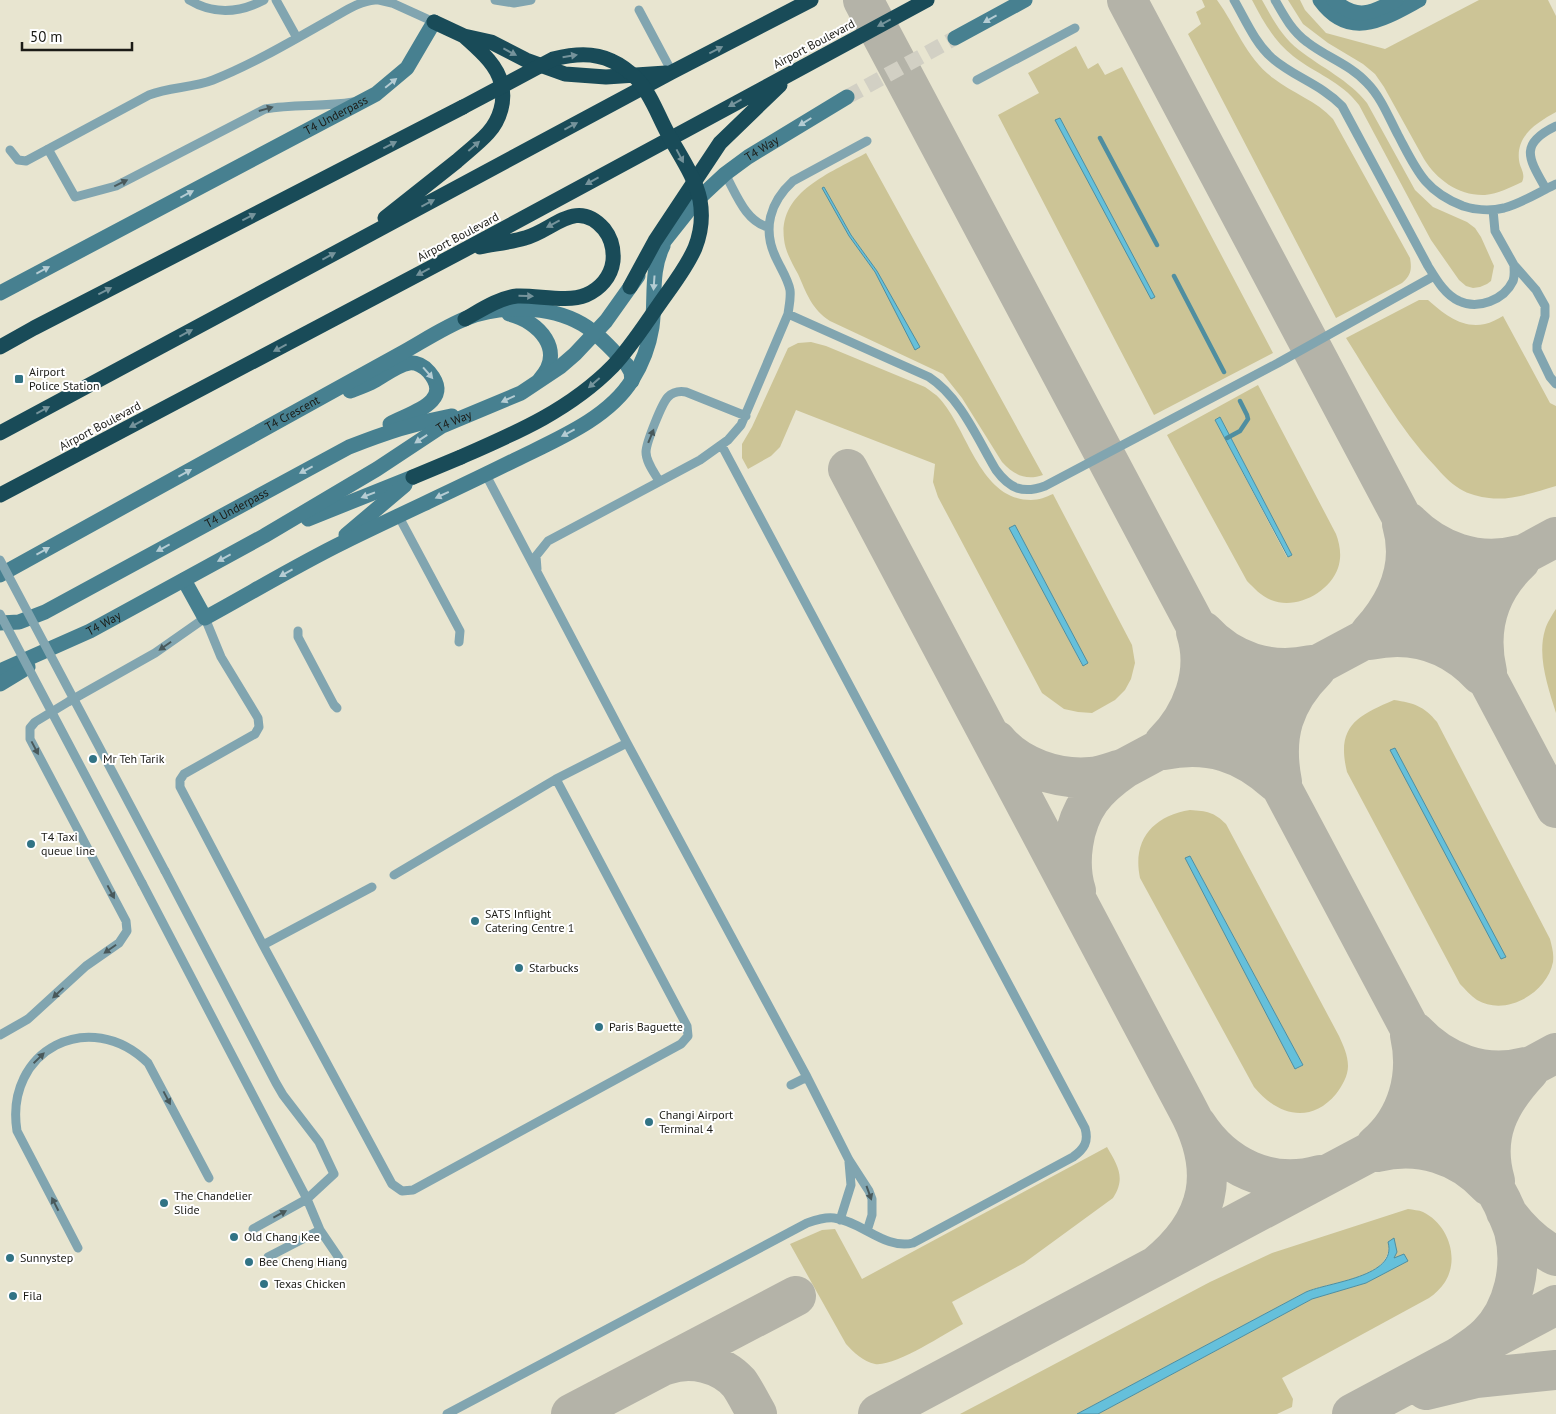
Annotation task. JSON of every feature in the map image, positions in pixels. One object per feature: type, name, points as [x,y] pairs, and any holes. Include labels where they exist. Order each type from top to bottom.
[{"type":"highway","points":[[0,433],[672,72],[811,0]]},
{"type":"highway","name":"Airport Boulevard","points":[[0,496],[466,249],[927,0]]},
{"type":"highway","points":[[434,22],[464,36],[490,42],[546,69],[564,74],[606,77],[672,72]]},
{"type":"highway","points":[[354,243],[473,147],[489,132],[498,119],[502,107],[503,93],[501,82],[486,56],[464,36]]},
{"type":"highway","points":[[0,347],[553,59],[568,55],[584,54],[613,62],[637,79],[648,94],[693,181],[699,199],[702,218],[695,248],[688,262],[639,334],[613,366],[584,392],[546,418],[414,477]]},
{"type":"highway","points":[[630,286],[655,240],[720,143],[793,71]]},
{"type":"highway","points":[[465,319],[506,298],[525,296],[559,298],[584,296],[603,284],[612,266],[614,256],[608,234],[602,227],[586,217],[577,216],[569,216],[527,238],[466,249]]},
{"type":"main road","points":[[955,38],[1025,0]]},
{"type":"main road","points":[[1320,0],[1335,16],[1362,24],[1383,19],[1419,0]]},
{"type":"main road","points":[[1334,0],[1349,11],[1363,13],[1377,10],[1396,0]]},
{"type":"main road","name":"T4 Underpass","points":[[0,293],[387,87],[407,68],[434,22]]},
{"type":"main road","name":"T4 Way","points":[[0,671],[90,631],[264,536],[377,469],[442,426],[521,393],[535,384],[560,367],[606,321],[667,236],[696,201],[725,174],[748,157],[847,97]]},
{"type":"main road","points":[[184,580],[205,618],[328,550],[486,475],[588,422],[619,398],[632,381],[642,363],[652,327],[655,268],[667,236]]},
{"type":"main road","name":"T4 Crescent","points":[[0,575],[465,319],[493,311],[523,310],[553,313],[569,318],[582,324],[627,365],[631,372],[632,381]]},
{"type":"main road","points":[[493,311],[512,314],[533,324],[542,332],[550,350],[550,361],[544,374],[535,384]]},
{"type":"main road","points":[[289,415],[372,382],[405,364],[416,363],[429,373],[434,382],[436,392],[429,405],[401,417],[349,447]]},
{"type":"main road","name":"T4 Underpass","points":[[0,623],[19,622],[45,612],[349,447],[418,422],[480,411]]},
{"type":"main road","points":[[264,536],[414,477]]},
{"type":"main road","points":[[328,550],[414,477]]},
{"type":"main road","points":[[0,684],[90,631]]},
{"type":"main road","points":[[0,663],[37,654]]},
{"type":"lane","points":[[189,0],[201,6],[223,11],[244,9],[264,0]]},
{"type":"lane","points":[[276,0],[297,38]]},
{"type":"lane","points":[[10,150],[15,157],[22,161],[149,96],[166,89],[211,81],[369,0],[392,3],[434,22]]},
{"type":"lane","points":[[495,0],[514,3],[532,0]]},
{"type":"lane","points":[[1234,0],[1255,36],[1272,57],[1283,66],[1328,93],[1342,106],[1434,276],[1442,287],[1458,301],[1474,305],[1490,302],[1503,293],[1513,281],[1514,265]]},
{"type":"lane","points":[[1276,0],[1289,24],[1306,42],[1346,66],[1367,82],[1380,101],[1414,165],[1432,189],[1444,198],[1468,208],[1493,210],[1516,204],[1556,184]]},
{"type":"lane","points":[[639,10],[672,72]]},
{"type":"lane","points":[[977,80],[1075,28]]},
{"type":"lane","points":[[48,149],[75,197],[116,186],[265,109],[278,106],[332,105],[365,100]]},
{"type":"lane","points":[[1546,189],[1531,161],[1531,146],[1538,136],[1556,126]]},
{"type":"lane","points":[[539,577],[536,556],[548,541],[700,460],[722,446],[735,434],[746,416],[788,314],[790,303],[788,283],[770,244],[768,226],[772,208],[784,189],[793,181],[867,141]]},
{"type":"lane","points":[[725,174],[747,214],[758,223],[768,226]]},
{"type":"lane","points":[[1493,210],[1495,232],[1514,265],[1536,290],[1544,306],[1545,316],[1538,339],[1537,350],[1550,377],[1556,384]]},
{"type":"lane","points":[[788,314],[929,377],[936,382],[952,397],[1004,481],[1024,490],[1045,486],[1278,363],[1434,276]]},
{"type":"lane","points":[[658,481],[646,452],[665,402],[673,393],[686,392],[746,416]]},
{"type":"lane","points":[[447,1414],[790,1232],[819,1219],[840,1220],[899,1244],[912,1243],[1073,1157],[1084,1148],[1087,1135],[1080,1120],[722,446]]},
{"type":"lane","points":[[486,475],[627,743],[807,1077],[849,1160],[864,1182],[872,1199],[872,1215],[866,1231]]},
{"type":"lane","points":[[398,516],[460,631],[459,642]]},
{"type":"lane","points":[[0,560],[166,871],[276,1083],[283,1095],[309,1127],[327,1156],[334,1174],[307,1199],[253,1229]]},
{"type":"lane","points":[[0,614],[307,1199],[320,1230],[339,1258]]},
{"type":"lane","points":[[0,1035],[28,1019],[42,1008],[86,966],[119,943],[127,931],[126,920],[30,740],[30,728],[36,722],[68,702],[155,653],[205,618],[222,657],[258,718],[259,727],[255,734],[184,774],[180,780],[180,787],[392,1184],[402,1191],[413,1190],[680,1044],[688,1036],[687,1026],[556,779]]},
{"type":"lane","points":[[298,631],[298,637],[311,664],[334,706],[337,708]]},
{"type":"lane","points":[[394,876],[556,779],[627,743]]},
{"type":"lane","points":[[263,945],[372,887]]},
{"type":"lane","points":[[78,1248],[17,1131],[15,1118],[18,1093],[25,1076],[36,1060],[57,1045],[68,1040],[93,1037],[118,1042],[139,1054],[148,1063],[210,1178]]},
{"type":"lane","points":[[791,1085],[807,1077]]},
{"type":"lane","points":[[840,1220],[852,1185],[849,1160]]},
{"type":"lane","points":[[268,1257],[320,1230]]},
{"type":"shaded area","points":[[0,0],[1556,0],[1556,1414],[0,1414]]},
{"type":"shaded area","points":[[1202,0],[1217,0],[1248,51],[1264,70],[1280,83],[1320,107],[1333,119],[1410,258],[1410,272],[1402,283],[1336,318],[1188,34],[1201,24],[1196,12],[1205,7]]},
{"type":"shaded area","points":[[1252,0],[1262,0],[1278,27],[1293,45],[1344,81],[1367,103],[1415,190],[1433,207],[1467,222],[1475,228],[1494,266],[1491,281],[1480,287],[1473,288],[1466,286],[1459,280],[1431,240],[1359,105],[1344,90],[1286,50],[1260,16]]},
{"type":"shaded area","points":[[1288,0],[1300,0],[1305,10],[1326,33],[1385,49],[1479,0],[1548,0],[1556,16],[1556,112],[1530,130],[1521,143],[1519,160],[1523,173],[1522,182],[1500,192],[1475,195],[1458,190],[1442,180],[1429,167],[1375,74],[1303,24]]},
{"type":"shaded area","points":[[1076,46],[1088,69],[1098,63],[1105,75],[1122,67],[1273,353],[1154,415],[998,115],[1039,93],[1028,73]]},
{"type":"shaded area","points":[[866,153],[1043,475],[1037,477],[1021,476],[1002,462],[962,398],[943,374],[830,321],[819,312],[810,300],[786,248],[784,222],[790,208],[810,185]],"holes":[[[824,187],[851,235],[877,271],[919,348],[875,272],[849,236]]]},
{"type":"shaded area","points":[[1419,300],[1428,300],[1447,315],[1469,324],[1477,325],[1492,322],[1503,316],[1550,403],[1556,406],[1556,486],[1523,495],[1497,499],[1470,494],[1446,478],[1410,436],[1346,338]]},
{"type":"shaded area","points":[[811,342],[826,346],[925,387],[938,397],[950,412],[977,461],[999,489],[1014,497],[1031,500],[1053,494],[1132,645],[1135,663],[1131,679],[1125,690],[1115,700],[1092,713],[1078,712],[1064,709],[1042,693],[938,497],[933,482],[935,464],[796,410],[780,447],[771,456],[748,469],[742,458],[742,444],[752,427],[788,348],[798,343]],"holes":[[[1010,527],[1087,663],[1082,665]]]},
{"type":"shaded area","points":[[1258,385],[1339,542],[1340,559],[1338,568],[1334,577],[1327,585],[1310,597],[1291,603],[1271,600],[1255,589],[1247,581],[1167,435]],"holes":[[[1220,417],[1292,555],[1287,557],[1215,420]]]},
{"type":"shaded area","points":[[1556,609],[1556,713],[1544,672],[1542,650],[1546,627]]},
{"type":"shaded area","points":[[1394,700],[1418,706],[1428,712],[1437,722],[1550,939],[1553,950],[1553,962],[1549,973],[1534,992],[1512,1004],[1488,1005],[1477,1000],[1460,984],[1347,772],[1344,744],[1352,725],[1369,712]]},
{"type":"shaded area","points":[[1190,810],[1206,812],[1218,817],[1226,824],[1339,1036],[1347,1058],[1347,1073],[1336,1094],[1326,1104],[1315,1110],[1305,1113],[1294,1113],[1283,1110],[1263,1097],[1254,1087],[1140,878],[1139,852],[1148,832],[1165,818]],"holes":[[[1190,856],[1303,1065],[1296,1069],[1185,858]]]},
{"type":"shaded area","points":[[1107,1147],[1117,1166],[1120,1178],[1113,1198],[1024,1263],[952,1302],[963,1324],[919,1349],[884,1364],[875,1364],[867,1361],[846,1344],[790,1244],[822,1230],[835,1229],[862,1279]]},
{"type":"shaded area","points":[[1408,1209],[1421,1211],[1432,1217],[1445,1233],[1451,1252],[1451,1263],[1445,1282],[1429,1298],[1282,1378],[1293,1399],[1292,1407],[1277,1414],[1098,1414],[1312,1299],[1366,1283],[1407,1261],[1394,1259],[1389,1247],[1386,1258],[1379,1266],[1368,1273],[1306,1292],[1077,1414],[960,1414],[1210,1282],[1272,1253]]},
{"type":"water","points":[[1060,118],[1155,297],[1151,299],[1055,120]]},
{"type":"water","points":[[824,187],[851,235],[877,271],[920,347],[915,350],[875,272],[849,236],[822,188]]},
{"type":"water","points":[[1220,417],[1292,555],[1288,557],[1215,420]]},
{"type":"water","points":[[1015,525],[1088,663],[1083,666],[1009,528]]},
{"type":"water","points":[[1395,748],[1506,957],[1501,959],[1390,750]]},
{"type":"water","points":[[1190,856],[1303,1065],[1295,1069],[1185,858]]},
{"type":"water","points":[[1394,1238],[1397,1252],[1394,1258],[1404,1254],[1408,1261],[1366,1283],[1312,1299],[1098,1414],[1077,1414],[1306,1292],[1373,1271],[1383,1263],[1388,1254],[1388,1242]]},
{"type":"waterway","points":[[1100,138],[1157,245]]},
{"type":"waterway","points":[[1174,276],[1224,372]]},
{"type":"waterway","points":[[1227,438],[1240,431],[1248,419],[1240,401]]},
{"type":"taxiway","points":[[863,0],[1502,1202],[1514,1231],[1517,1244],[1517,1272],[1514,1286],[1510,1300],[1497,1325],[1478,1344],[1460,1356]]},
{"type":"taxiway","points":[[1127,0],[1556,808]]},
{"type":"taxiway","points":[[848,469],[1198,1131],[1207,1173],[1205,1193],[1199,1213],[1189,1231],[1175,1249],[1156,1266]]},
{"type":"taxiway","points":[[1408,522],[1432,541],[1459,554],[1488,559],[1519,555]]},
{"type":"taxiway","points":[[1370,633],[1388,609],[1401,583],[1406,554],[1402,524]]},
{"type":"taxiway","points":[[1076,891],[1073,880],[1072,856],[1079,820],[1090,800],[1115,775],[1556,537]]},
{"type":"taxiway","points":[[1487,672],[1483,640],[1488,611],[1500,585],[1520,561]]},
{"type":"taxiway","points":[[1203,631],[1226,651],[1252,663],[1281,668],[1311,665]]},
{"type":"taxiway","points":[[1164,743],[1183,719],[1195,692],[1200,662],[1200,647],[1196,632]]},
{"type":"taxiway","points":[[1370,640],[1401,637],[1430,642],[1444,647],[1457,655],[1481,675]]},
{"type":"taxiway","points":[[1282,782],[1279,750],[1283,721],[1288,707],[1296,694],[1316,669]]},
{"type":"taxiway","points":[[996,740],[1015,758],[1052,774],[1091,777],[1125,768]]},
{"type":"taxiway","points":[[1163,750],[1195,747],[1225,751],[1251,764],[1277,783]]},
{"type":"taxiway","points":[[1415,1032],[1438,1052],[1465,1065],[1494,1070],[1510,1070],[1525,1067]]},
{"type":"taxiway","points":[[1376,1145],[1396,1122],[1408,1095],[1413,1065],[1410,1035]]},
{"type":"taxiway","points":[[878,1414],[1556,1053]]},
{"type":"taxiway","points":[[1495,1181],[1491,1165],[1491,1149],[1496,1121],[1509,1095],[1529,1071]]},
{"type":"taxiway","points":[[1196,1124],[1220,1152],[1234,1163],[1250,1171],[1283,1179],[1301,1179],[1320,1175]]},
{"type":"taxiway","points":[[1377,1152],[1408,1149],[1438,1153],[1465,1166],[1489,1186]]},
{"type":"taxiway","points":[[1506,1212],[1528,1237],[1541,1248],[1556,1256]]},
{"type":"taxiway","points":[[571,1414],[796,1296]]},
{"type":"taxiway","points":[[1352,1414],[1556,1305]]},
{"type":"taxiway","points":[[666,1365],[676,1362],[695,1361],[724,1370],[739,1383],[757,1414]]},
{"type":"taxiway","points":[[1426,1390],[1476,1378],[1556,1370]]},
{"type":"tunnel","points":[[847,97],[955,38]]},
{"type":"place","name":"Airport Police Station","points":[[19,379]]},
{"type":"place","name":"Mr Teh Tarik","points":[[93,759]]},
{"type":"place","name":"T4 Taxi queue line","points":[[31,844]]},
{"type":"place","name":"SATS Inflight Catering Centre 1","points":[[475,921]]},
{"type":"place","name":"Starbucks","points":[[519,968]]},
{"type":"place","name":"Paris Baguette","points":[[599,1027]]},
{"type":"place","name":"Changi Airport Terminal 4","points":[[649,1122]]},
{"type":"place","name":"The Chandelier Slide","points":[[164,1203]]},
{"type":"place","name":"Old Chang Kee","points":[[234,1237]]},
{"type":"place","name":"Sunnystep","points":[[10,1258]]},
{"type":"place","name":"Bee Cheng Hiang","points":[[249,1262]]},
{"type":"place","name":"Texas Chicken","points":[[264,1284]]},
{"type":"place","name":"Fila","points":[[13,1296]]}]
